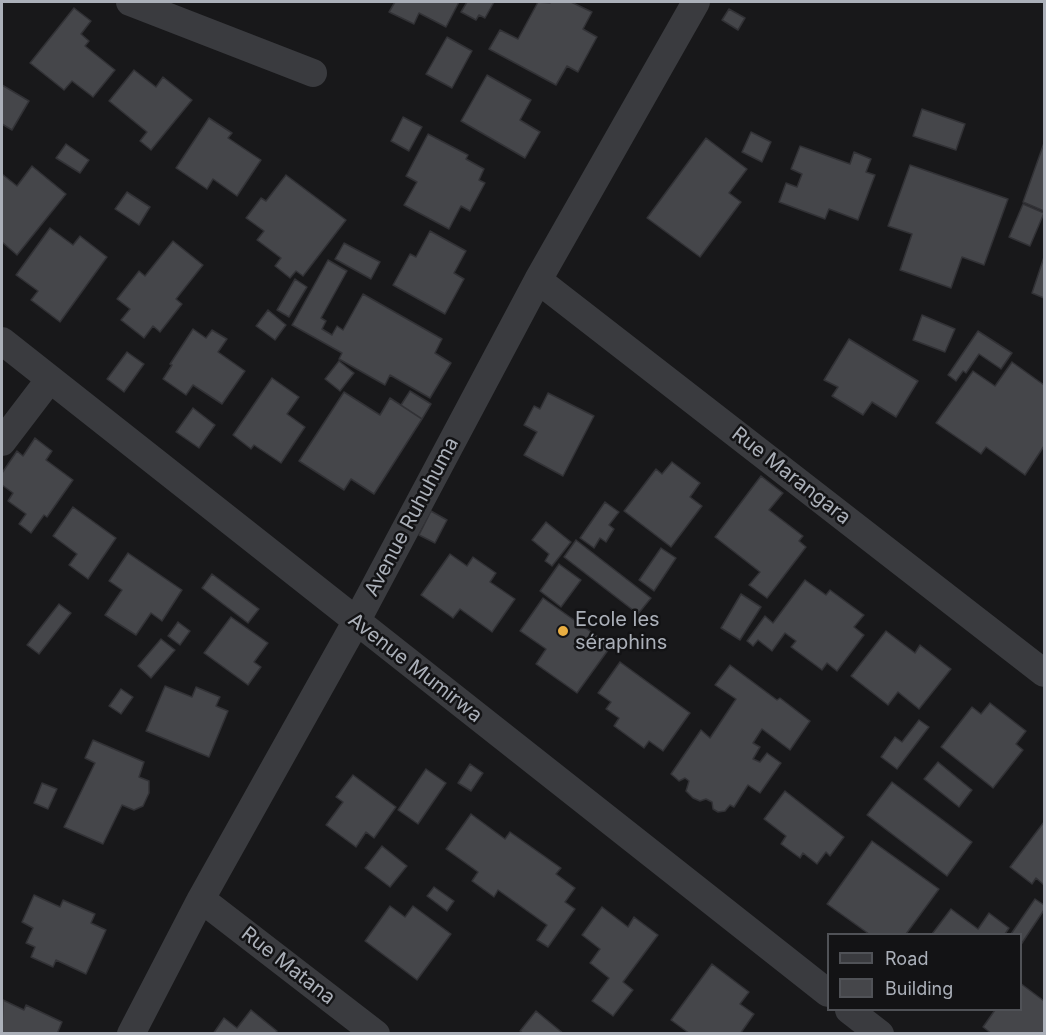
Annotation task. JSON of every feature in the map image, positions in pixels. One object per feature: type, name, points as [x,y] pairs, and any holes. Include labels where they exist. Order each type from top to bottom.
[{"type":"street","points":[[130,2],[312,74]]},
{"type":"street","name":"Avenue Ruhuhuma","points":[[131,1034],[201,899],[356,622],[538,280],[696,2]]},
{"type":"street","name":"Rue Marangara","points":[[538,280],[1044,673]]},
{"type":"street","name":"Avenue Mumirwa","points":[[2,341],[827,992]]},
{"type":"street","points":[[2,442],[50,379]]},
{"type":"street","name":"Rue Matana","points":[[201,899],[376,1034]]},
{"type":"street","points":[[850,1011],[879,1034]]},
{"type":"building","points":[[395,2],[459,2],[446,27],[419,13],[414,24],[389,12]]},
{"type":"building","points":[[467,2],[494,2],[485,18],[479,15],[476,20],[461,12]]},
{"type":"building","points":[[538,2],[571,2],[592,12],[583,29],[597,37],[578,72],[567,66],[556,85],[489,49],[500,30],[518,39]]},
{"type":"building","points":[[74,8],[91,21],[81,34],[89,41],[85,46],[115,70],[93,97],[72,81],[64,90],[30,63]]},
{"type":"building","points":[[729,9],[745,18],[738,30],[722,20]]},
{"type":"building","points":[[447,37],[472,51],[452,88],[426,74]]},
{"type":"building","points":[[134,70],[156,87],[163,77],[192,100],[151,150],[140,141],[147,132],[109,101]]},
{"type":"building","points":[[487,75],[531,100],[520,120],[540,132],[525,158],[461,121]]},
{"type":"building","points":[[2,85],[29,101],[12,130],[2,124]]},
{"type":"building","points":[[922,109],[965,124],[956,150],[913,136]]},
{"type":"building","points":[[403,117],[422,127],[409,151],[391,141]]},
{"type":"building","points":[[209,118],[232,133],[228,138],[261,160],[237,196],[213,179],[207,189],[176,168]]},
{"type":"building","points":[[751,132],[771,142],[762,162],[742,152]]},
{"type":"building","points":[[428,134],[468,155],[466,159],[484,169],[479,180],[485,183],[470,211],[461,206],[449,229],[404,205],[417,182],[406,176]]},
{"type":"building","points":[[706,138],[747,169],[729,193],[741,202],[700,257],[647,218]]},
{"type":"building","points":[[1044,143],[1044,211],[1023,202]]},
{"type":"building","points":[[66,144],[89,160],[80,173],[56,158]]},
{"type":"building","points":[[800,146],[850,164],[854,152],[871,159],[866,172],[875,175],[858,220],[829,209],[825,219],[779,202],[786,183],[797,187],[802,174],[791,169]]},
{"type":"building","points":[[910,165],[1008,199],[984,265],[962,257],[951,288],[900,270],[912,234],[888,226]]},
{"type":"building","points":[[32,166],[66,194],[17,255],[2,242],[2,174],[17,186]]},
{"type":"building","points":[[286,175],[346,220],[303,276],[296,271],[290,278],[275,266],[281,258],[257,240],[264,231],[246,218],[261,198],[266,201]]},
{"type":"building","points":[[127,192],[150,207],[139,225],[115,209]]},
{"type":"building","points":[[1023,204],[1044,213],[1030,246],[1009,237]]},
{"type":"building","points":[[50,228],[73,245],[80,236],[107,257],[60,322],[31,300],[38,291],[16,275]]},
{"type":"building","points":[[430,231],[466,251],[454,273],[464,279],[445,314],[393,285],[410,254],[416,257]]},
{"type":"building","points":[[173,241],[203,265],[176,299],[182,304],[160,332],[153,326],[144,338],[121,320],[130,309],[117,299],[139,271],[145,276]]},
{"type":"building","points":[[344,243],[380,262],[371,279],[335,259]]},
{"type":"building","points":[[1044,257],[1044,298],[1032,293]]},
{"type":"building","points":[[328,260],[347,271],[321,318],[326,321],[322,329],[332,335],[337,326],[343,330],[363,294],[442,339],[435,353],[451,363],[430,398],[390,375],[385,385],[339,359],[342,353],[292,325]]},
{"type":"building","points":[[295,279],[307,287],[289,317],[277,310]]},
{"type":"building","points":[[268,310],[286,325],[275,340],[256,326]]},
{"type":"building","points":[[922,315],[955,329],[945,352],[913,340]]},
{"type":"building","points":[[193,329],[206,338],[212,330],[227,339],[218,352],[245,371],[222,404],[193,385],[186,395],[163,379]]},
{"type":"building","points":[[978,331],[1012,353],[1001,369],[979,354],[966,373],[963,371],[956,381],[948,375]]},
{"type":"building","points":[[849,339],[918,381],[896,417],[872,402],[863,415],[832,396],[838,387],[824,380]]},
{"type":"building","points":[[127,352],[144,364],[124,392],[107,379]]},
{"type":"building","points":[[339,361],[354,373],[340,391],[325,379]]},
{"type":"building","points":[[1012,362],[1044,385],[1044,446],[1025,475],[986,447],[981,454],[936,423],[973,371],[995,386]]},
{"type":"building","points":[[272,378],[299,397],[287,414],[305,427],[281,463],[254,445],[251,449],[233,435]]},
{"type":"building","points":[[410,391],[431,404],[422,419],[401,405]]},
{"type":"building","points":[[344,392],[380,415],[390,398],[422,419],[374,494],[351,479],[344,490],[299,461]]},
{"type":"building","points":[[548,393],[594,416],[563,476],[524,455],[537,432],[524,425],[534,406],[540,409]]},
{"type":"building","points":[[193,408],[215,425],[199,448],[176,432]]},
{"type":"building","points":[[35,438],[52,451],[46,460],[73,480],[47,517],[44,515],[31,533],[19,524],[26,514],[8,501],[13,493],[2,485],[2,473],[17,451],[23,456]]},
{"type":"building","points":[[672,462],[700,483],[690,497],[702,506],[671,547],[624,511],[656,469],[662,474]]},
{"type":"building","points":[[761,476],[783,493],[769,510],[803,536],[799,541],[806,547],[767,598],[749,585],[760,572],[715,537]]},
{"type":"building","points":[[605,502],[619,512],[609,525],[614,529],[606,542],[600,538],[594,548],[580,538]]},
{"type":"building","points":[[73,507],[116,538],[88,579],[69,565],[77,554],[53,536]]},
{"type":"building","points":[[431,511],[447,520],[435,543],[419,535]]},
{"type":"building","points":[[546,522],[571,542],[552,566],[545,561],[549,554],[532,540]]},
{"type":"building","points":[[576,540],[651,598],[638,614],[564,557]]},
{"type":"building","points":[[661,548],[676,558],[654,591],[639,580]]},
{"type":"building","points":[[128,553],[182,590],[162,621],[151,613],[136,635],[105,615],[122,590],[109,581]]},
{"type":"building","points":[[450,554],[467,566],[473,557],[496,573],[490,582],[515,599],[492,632],[460,609],[453,618],[421,595]]},
{"type":"building","points":[[559,564],[581,580],[561,607],[540,591]]},
{"type":"building","points":[[212,574],[259,609],[248,623],[202,588]]},
{"type":"building","points":[[805,580],[826,595],[830,590],[864,615],[854,627],[864,635],[837,671],[827,663],[822,670],[791,647],[796,641],[785,633],[772,651],[758,640],[753,646],[747,641],[765,616],[773,623]]},
{"type":"building","points":[[741,594],[761,607],[740,640],[721,628]]},
{"type":"building","points":[[543,598],[611,646],[577,693],[536,664],[546,649],[520,631]]},
{"type":"building","points":[[59,604],[71,613],[39,654],[27,645]]},
{"type":"building","points":[[231,617],[268,643],[254,662],[261,667],[248,685],[204,653]]},
{"type":"building","points":[[178,622],[190,631],[180,645],[168,636]]},
{"type":"building","points":[[886,631],[915,653],[920,645],[951,669],[919,709],[898,692],[888,705],[851,676]]},
{"type":"building","points":[[161,639],[175,650],[151,678],[138,666]]},
{"type":"building","points":[[620,662],[690,713],[663,751],[649,741],[644,748],[614,726],[619,718],[606,709],[611,702],[598,693]]},
{"type":"building","points":[[730,665],[810,721],[790,750],[762,729],[753,743],[760,747],[753,759],[760,762],[767,753],[781,763],[760,793],[748,785],[734,807],[730,805],[725,811],[718,812],[713,809],[712,802],[706,799],[700,801],[686,791],[689,781],[685,778],[679,781],[671,774],[701,730],[710,738],[736,699],[715,685]]},
{"type":"building","points":[[165,686],[192,697],[196,687],[220,697],[216,706],[228,711],[209,757],[146,731]]},
{"type":"building","points":[[121,689],[133,697],[121,714],[109,706]]},
{"type":"building","points":[[990,703],[1026,731],[1016,744],[1023,750],[993,788],[941,747],[972,707],[981,714]]},
{"type":"building","points":[[919,720],[929,727],[897,769],[881,757],[895,737],[902,742]]},
{"type":"building","points":[[93,740],[144,762],[139,777],[149,781],[149,793],[143,806],[134,810],[122,805],[103,844],[64,827],[95,763],[85,758]]},
{"type":"building","points":[[938,762],[972,790],[959,807],[924,779]]},
{"type":"building","points":[[470,764],[483,773],[471,791],[458,783]]},
{"type":"building","points":[[426,769],[446,783],[418,824],[398,810]]},
{"type":"building","points":[[353,775],[396,807],[374,838],[366,832],[356,847],[326,825],[343,802],[336,797]]},
{"type":"building","points":[[892,782],[972,842],[947,876],[867,815]]},
{"type":"building","points":[[42,783],[57,789],[48,809],[34,803]]},
{"type":"building","points":[[785,791],[844,837],[830,856],[826,852],[817,864],[803,853],[800,858],[781,844],[786,836],[764,819]]},
{"type":"building","points":[[471,814],[505,839],[510,832],[561,868],[556,874],[575,888],[565,902],[575,909],[548,947],[537,940],[547,925],[498,890],[494,897],[472,881],[478,872],[446,849]]},
{"type":"building","points":[[1044,822],[1044,885],[1036,878],[1032,884],[1010,867]]},
{"type":"building","points":[[872,841],[939,889],[907,933],[868,933],[827,904]]},
{"type":"building","points":[[382,846],[407,866],[390,887],[365,868]]},
{"type":"building","points":[[434,887],[454,901],[447,911],[427,896]]},
{"type":"building","points":[[34,895],[60,907],[63,900],[95,914],[91,923],[106,930],[86,974],[56,960],[53,967],[31,957],[35,947],[26,943],[33,928],[22,922]]},
{"type":"building","points":[[1035,899],[1044,905],[1044,910],[1022,943],[1022,933],[1012,933]]},
{"type":"building","points":[[390,906],[405,917],[413,906],[451,934],[417,980],[365,941]]},
{"type":"building","points":[[602,907],[628,927],[634,917],[658,935],[623,982],[633,990],[613,1016],[592,1001],[609,978],[590,963],[600,949],[582,935]]},
{"type":"building","points":[[951,909],[978,929],[989,913],[1009,928],[1006,933],[933,933]]},
{"type":"building","points":[[712,964],[749,992],[740,1004],[754,1014],[740,1034],[690,1034],[671,1020]]},
{"type":"building","points":[[1022,984],[1044,1001],[1044,1034],[992,1034],[983,1027],[994,1011],[1022,1011]]},
{"type":"building","points":[[3,1000],[24,1010],[26,1005],[62,1022],[57,1034],[2,1034]]},
{"type":"building","points":[[251,1010],[277,1031],[275,1034],[213,1034],[224,1018],[237,1028]]},
{"type":"building","points":[[536,1011],[564,1034],[524,1034],[520,1031]]},
{"type":"place","name":"Ecole les séraphins","points":[[563,631]]}]
